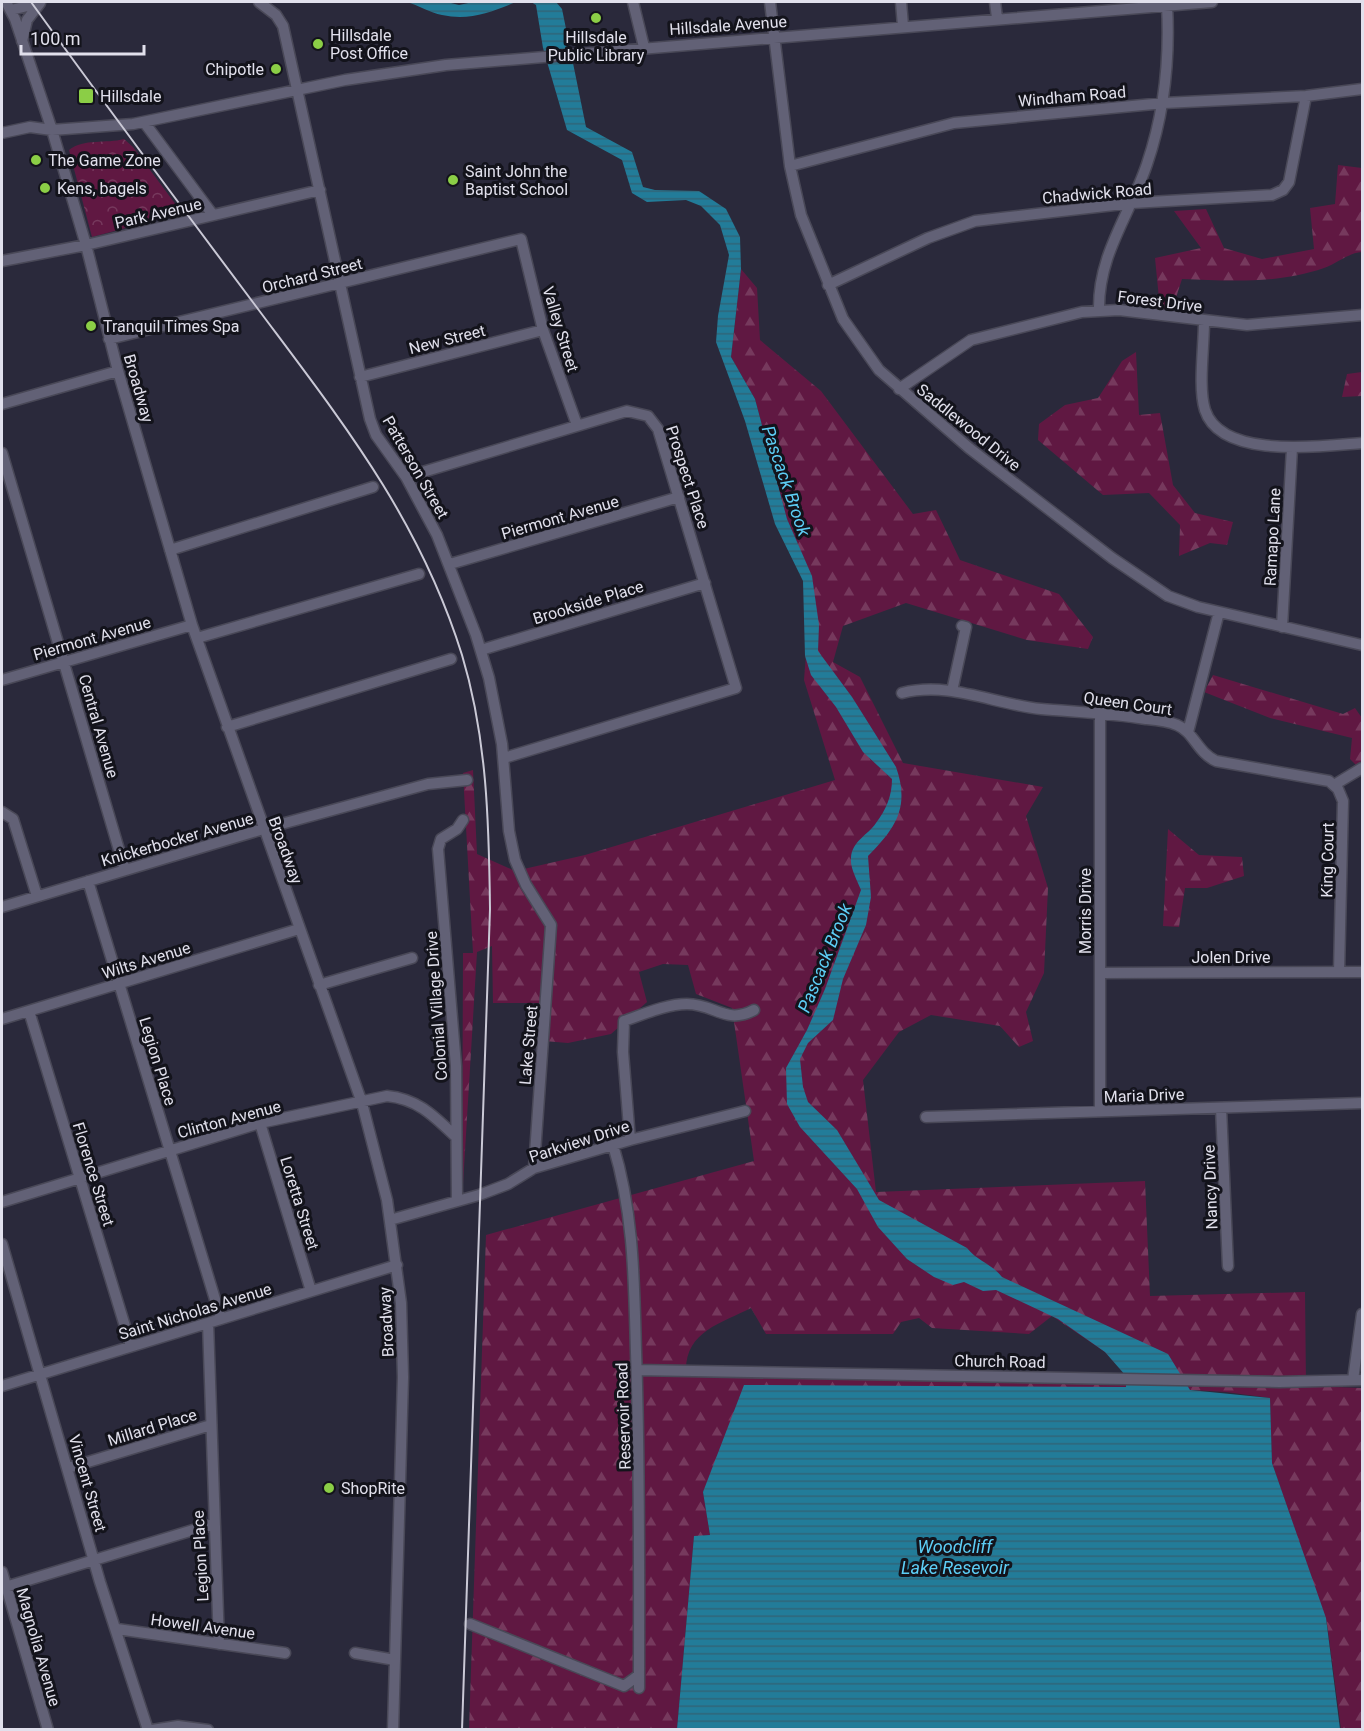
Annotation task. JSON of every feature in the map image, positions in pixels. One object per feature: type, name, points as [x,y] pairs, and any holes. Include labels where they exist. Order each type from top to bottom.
[{"type":"street","points":[[8,12],[41,2]]},
{"type":"street","points":[[22,41],[27,20],[41,2]]},
{"type":"street","name":"Patterson Street","points":[[259,2],[276,15],[282,26],[360,377],[376,435],[406,477],[450,564],[481,650],[496,711],[504,758],[509,831],[515,860],[526,885],[551,925]]},
{"type":"street","points":[[633,2],[644,47]]},
{"type":"street","name":"Saddlewood Drive","points":[[770,2],[790,166],[801,215],[828,285],[855,339],[879,370],[969,448],[1147,583],[1182,602],[1362,645]]},
{"type":"street","points":[[902,2],[903,26]]},
{"type":"street","points":[[995,2],[997,18]]},
{"type":"street","name":"Hillsdale Avenue","points":[[2,133],[30,127],[52,130],[144,122],[381,74],[538,56],[1212,2]]},
{"type":"street","points":[[1099,310],[1104,264],[1147,165],[1164,103],[1168,65],[1167,5]]},
{"type":"street","name":"Broadway","points":[[8,12],[22,41],[52,130],[86,245],[118,371],[192,625],[362,1103],[390,1220],[397,1265],[403,1377],[393,1730]]},
{"type":"street","name":"Windham Road","points":[[790,166],[954,123],[1164,103],[1306,96],[1362,89]]},
{"type":"street","name":"Chadwick Road","points":[[828,285],[928,238],[975,221],[1132,202],[1230,199],[1272,195],[1283,190],[1289,182],[1306,96]]},
{"type":"street","points":[[144,122],[213,215]]},
{"type":"street","name":"Park Avenue","points":[[2,261],[86,245],[320,190]]},
{"type":"street","name":"Orchard Street","points":[[109,339],[521,239]]},
{"type":"street","name":"Valley Street","points":[[521,239],[543,330],[578,426]]},
{"type":"street","name":"Forest Drive","points":[[899,389],[971,340],[997,332],[1099,310],[1136,311],[1246,326],[1362,315]]},
{"type":"street","points":[[1204,322],[1204,402],[1210,420],[1224,434],[1233,439],[1292,448],[1362,444]]},
{"type":"street","name":"New Street","points":[[360,377],[543,330]]},
{"type":"street","points":[[2,404],[118,371]]},
{"type":"street","name":"Prospect Place","points":[[406,477],[627,411],[648,416],[658,429],[736,688],[504,758]]},
{"type":"street","name":"Ramapo Lane","points":[[1282,627],[1292,448]]},
{"type":"street","name":"Central Avenue","points":[[2,453],[125,870]]},
{"type":"street","points":[[170,550],[373,487]]},
{"type":"street","name":"Piermont Avenue","points":[[450,564],[679,497]]},
{"type":"street","points":[[197,638],[419,574]]},
{"type":"street","name":"Brookside Place","points":[[481,650],[705,583]]},
{"type":"street","points":[[1188,732],[1219,612]]},
{"type":"street","name":"Piermont Avenue","points":[[2,681],[192,625]]},
{"type":"street","points":[[952,691],[966,627],[962,626]]},
{"type":"street","points":[[227,727],[451,659]]},
{"type":"street","name":"Queen Court","points":[[902,693],[924,688],[952,691],[1019,706],[1100,711],[1174,723],[1188,732],[1200,751],[1216,761],[1324,779],[1334,785]]},
{"type":"street","name":"Morris Drive","points":[[1100,711],[1100,1111]]},
{"type":"street","points":[[1334,785],[1362,768]]},
{"type":"street","name":"Knickerbocker Avenue","points":[[2,907],[263,829],[428,784],[467,780]]},
{"type":"street","name":"King Court","points":[[1334,785],[1343,801],[1340,972]]},
{"type":"street","points":[[2,812],[13,819],[37,896]]},
{"type":"street","name":"Colonial Village Drive","points":[[457,1201],[456,1066],[438,849],[441,839],[457,829],[463,820]]},
{"type":"street","name":"Legion Place","points":[[88,881],[221,1318]]},
{"type":"street","name":"Lake Street","points":[[534,1168],[551,925]]},
{"type":"street","name":"Wilts Avenue","points":[[2,1020],[299,929]]},
{"type":"street","points":[[319,985],[412,958]]},
{"type":"street","name":"Jolen Drive","points":[[1100,973],[1362,972]]},
{"type":"street","points":[[630,1140],[623,1052],[624,1021],[681,1004],[699,1005],[731,1017],[744,1015],[754,1010]]},
{"type":"street","name":"Florence Street","points":[[29,1011],[131,1346]]},
{"type":"street","name":"Clinton Avenue","points":[[2,1202],[260,1123],[387,1096],[407,1098],[433,1115],[456,1137]]},
{"type":"street","name":"Maria Drive","points":[[926,1117],[1362,1103]]},
{"type":"street","name":"Nancy Drive","points":[[1221,1108],[1228,1266]]},
{"type":"street","name":"Parkview Drive","points":[[390,1220],[508,1185],[534,1168],[630,1140],[746,1112]]},
{"type":"street","name":"Loretta Street","points":[[260,1123],[311,1291]]},
{"type":"street","name":"Reservoir Road","points":[[613,1145],[622,1172],[631,1223],[640,1493],[639,1688]]},
{"type":"street","name":"Vincent Street","points":[[2,1244],[94,1560],[150,1730]]},
{"type":"street","name":"Saint Nicholas Avenue","points":[[2,1386],[397,1265]]},
{"type":"street","points":[[1358,1380],[1362,1314]]},
{"type":"street","name":"Legion Place","points":[[208,1323],[213,1524],[219,1644]]},
{"type":"street","name":"Church Road","points":[[637,1370],[1186,1380],[1358,1380]]},
{"type":"street","name":"Millard Place","points":[[68,1468],[211,1425]]},
{"type":"street","points":[[4,1587],[213,1524]]},
{"type":"street","name":"Magnolia Avenue","points":[[2,1572],[4,1587],[48,1730]]},
{"type":"street","points":[[470,1624],[624,1686],[639,1675]]},
{"type":"street","name":"Howell Avenue","points":[[117,1629],[285,1653]]},
{"type":"street","points":[[355,1653],[395,1660]]},
{"type":"street","points":[[150,1730],[178,1726],[208,1730]]},
{"type":"green space","points":[[124,139],[133,147],[182,213],[92,237],[69,150],[81,144]]},
{"type":"green space","points":[[1338,165],[1362,168],[1362,252],[1352,254],[1324,268],[1289,277],[1253,280],[1182,279],[1171,313],[1160,309],[1155,258],[1201,248],[1174,211],[1206,209],[1224,248],[1262,259],[1314,249],[1310,208],[1335,204]]},
{"type":"green space","points":[[741,269],[757,288],[760,340],[821,391],[913,514],[936,510],[960,560],[1059,594],[1093,637],[1088,649],[1027,640],[906,603],[843,626],[833,662],[860,677],[903,763],[1043,787],[1026,816],[1048,888],[1044,973],[1026,1012],[1033,1041],[1019,1047],[1000,1026],[931,1015],[899,1032],[863,1080],[876,1192],[1145,1181],[1150,1296],[1305,1292],[1306,1386],[1362,1388],[1362,1729],[1341,1729],[1327,1624],[1272,1463],[1270,1398],[1226,1392],[1142,1387],[703,1491],[710,1535],[694,1537],[677,1729],[469,1729],[486,1235],[754,1161],[732,1008],[696,994],[688,965],[663,964],[639,972],[647,1002],[611,1034],[568,1043],[544,1041],[549,1003],[493,1003],[492,946],[477,952],[462,1201],[463,953],[473,953],[463,773],[473,770],[477,854],[515,871],[585,855],[835,780],[804,680],[812,577],[787,520],[755,399],[731,357]],"holes":[[[751,1308],[766,1334],[893,1334],[901,1322],[919,1318],[932,1328],[1029,1334],[1052,1316],[1105,1352],[1126,1375],[686,1370],[692,1346],[699,1337],[718,1324]]]},
{"type":"green space","points":[[1136,352],[1139,415],[1160,413],[1173,485],[1195,513],[1233,522],[1227,545],[1210,543],[1179,556],[1180,525],[1149,493],[1103,495],[1038,440],[1039,424],[1065,405],[1098,398],[1122,361]]},
{"type":"green space","points":[[1362,372],[1362,396],[1342,397],[1347,374]]},
{"type":"green space","points":[[1213,675],[1343,714],[1355,708],[1362,718],[1362,771],[1350,759],[1352,738],[1270,718],[1204,692]]},
{"type":"green space","points":[[1168,829],[1199,855],[1242,857],[1244,876],[1207,888],[1185,888],[1179,927],[1163,926]]},
{"type":"water","points":[[406,2],[447,2],[459,5],[473,2],[516,2],[489,12],[452,17]]},
{"type":"water","name":"Woodcliff Lake Resevoir","points":[[531,2],[556,2],[562,9],[586,127],[632,152],[643,187],[655,190],[699,191],[726,209],[740,237],[741,269],[731,357],[755,399],[787,519],[812,576],[819,625],[818,651],[852,697],[896,767],[900,781],[901,805],[898,816],[886,836],[868,856],[871,897],[866,925],[843,979],[833,1020],[808,1043],[800,1059],[803,1087],[808,1102],[837,1130],[879,1200],[967,1248],[1002,1277],[1168,1354],[1190,1390],[1270,1398],[1272,1463],[1326,1618],[1340,1729],[677,1729],[694,1536],[710,1535],[703,1492],[744,1385],[1126,1387],[1126,1376],[1105,1352],[1058,1319],[996,1290],[983,1291],[964,1282],[953,1285],[934,1277],[907,1259],[878,1227],[857,1189],[800,1127],[787,1104],[786,1068],[807,1030],[825,989],[861,890],[852,866],[852,852],[883,813],[890,797],[892,779],[863,752],[836,707],[811,675],[805,656],[803,581],[775,524],[745,421],[716,342],[718,316],[729,255],[720,225],[701,206],[686,200],[647,202],[632,193],[622,160],[567,130],[543,48],[536,5]]},
{"type":"railway","points":[[31,2],[347,429],[374,471],[423,558],[444,605],[462,655],[470,686],[482,749],[485,781],[490,909],[462,1730]]},
{"type":"place","name":"Hillsdale Public Library","points":[[596,18]]},
{"type":"place","name":"Hillsdale Post Office","points":[[318,44]]},
{"type":"place","name":"Chipotle","points":[[276,69]]},
{"type":"place","name":"Hillsdale","points":[[86,96]]},
{"type":"place","name":"The Game Zone","points":[[36,160]]},
{"type":"place","name":"Saint John the Baptist School","points":[[453,180]]},
{"type":"place","name":"Kens, bagels","points":[[45,188]]},
{"type":"place","name":"Tranquil Times Spa","points":[[91,326]]},
{"type":"place","name":"ShopRite","points":[[329,1488]]},
{"type":"water label","name":"Pascack Brook","points":[[786,481]]},
{"type":"water label","name":"Pascack Brook","points":[[825,958]]}]
